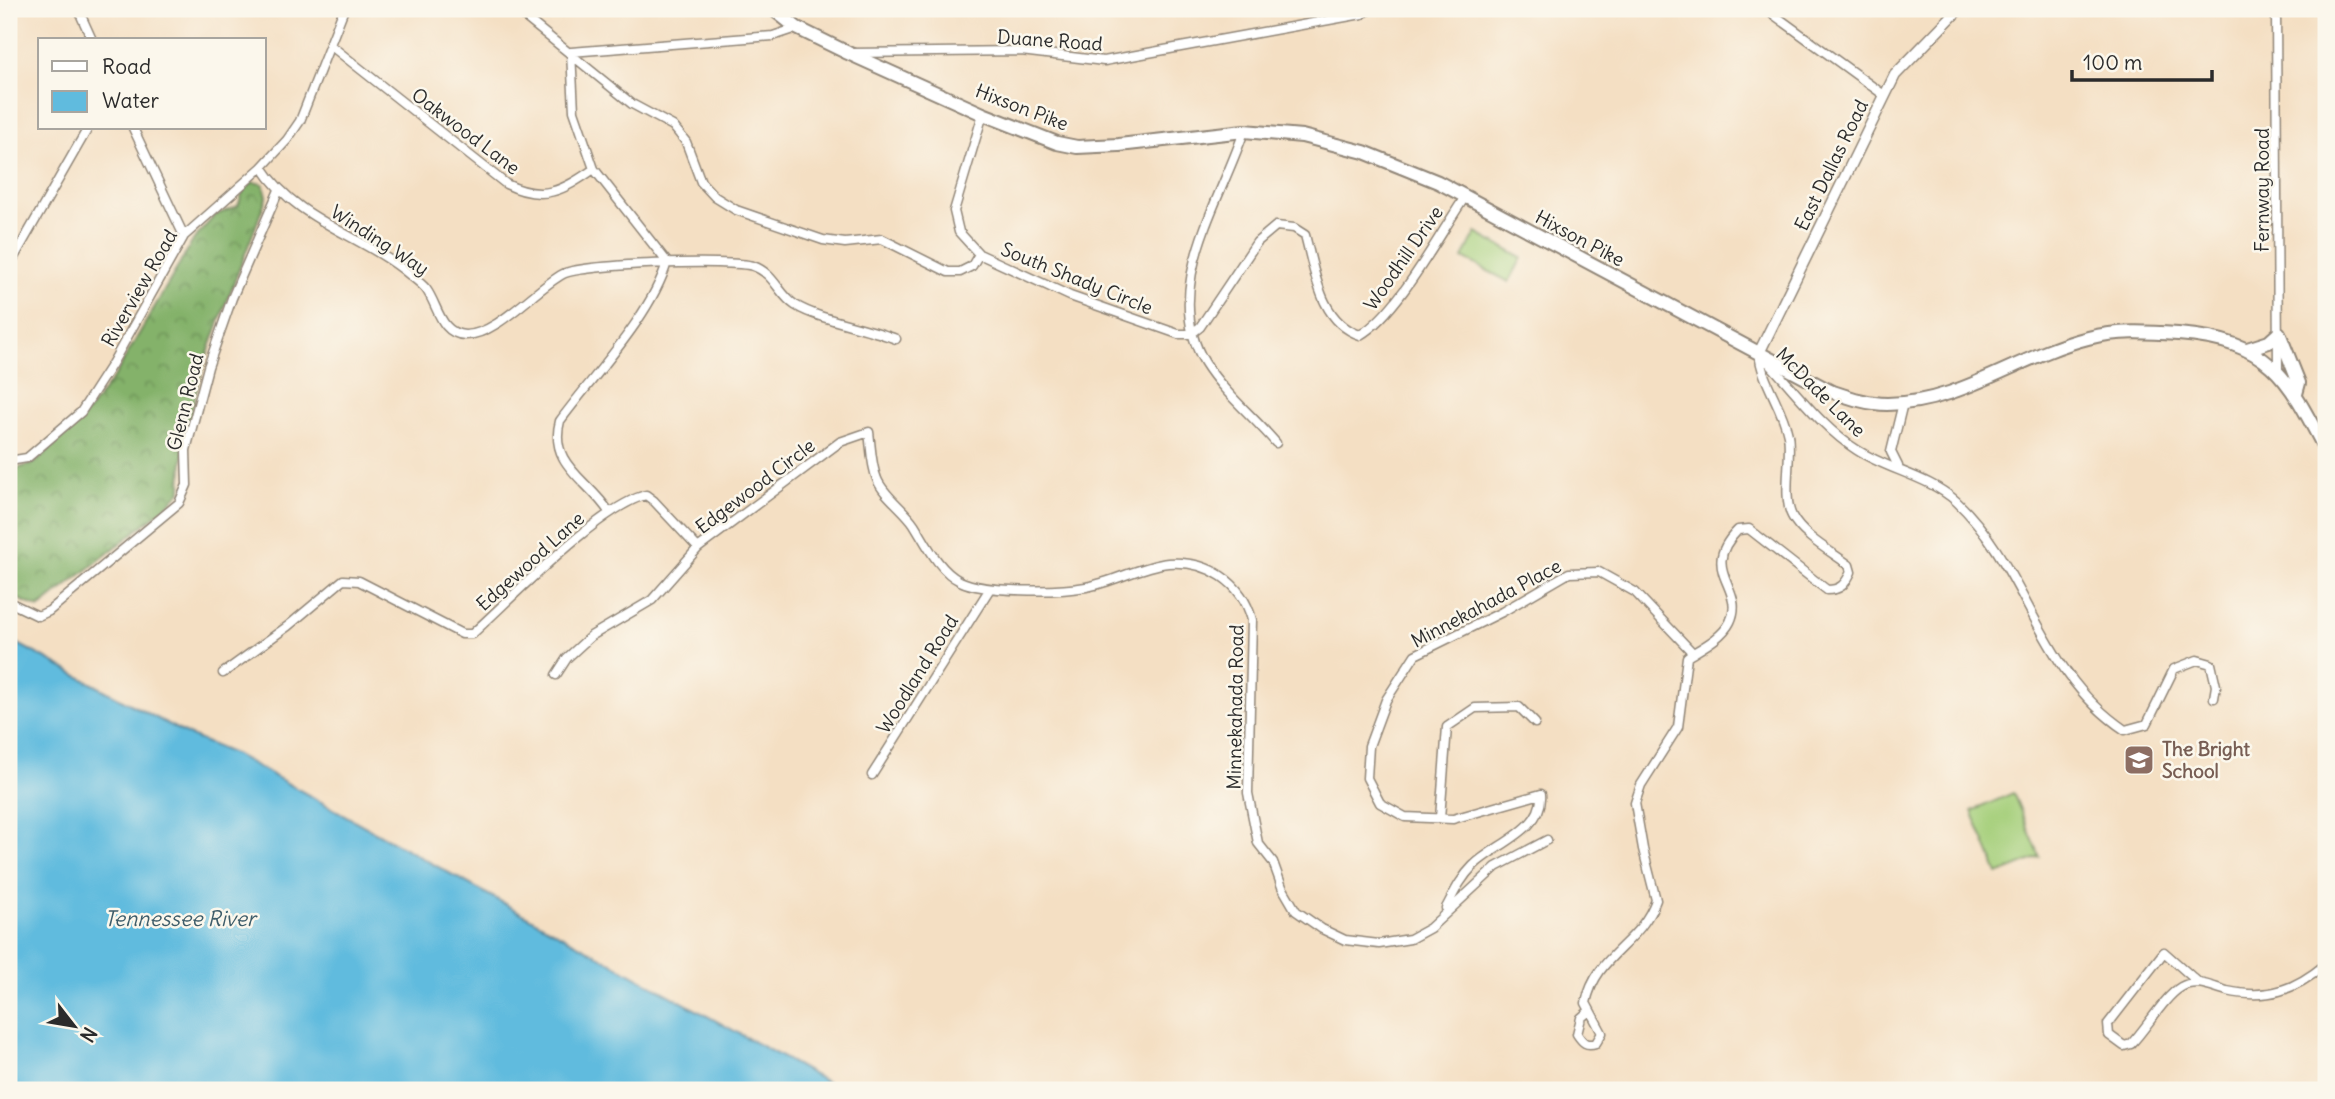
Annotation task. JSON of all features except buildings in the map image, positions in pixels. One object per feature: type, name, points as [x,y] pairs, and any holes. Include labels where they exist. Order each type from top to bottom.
[{"type":"main road","name":"Hixson Pike","points":[[773,9],[797,27],[848,53],[983,114],[1057,143],[1077,147],[1244,131],[1302,136],[1364,152],[1405,167],[1465,197],[1830,391],[1862,402],[1903,403],[1929,400],[2087,338],[2124,332],[2194,335],[2247,349],[2278,371],[2297,394],[2326,451]]},
{"type":"main road","points":[[2247,349],[2269,342],[2279,333],[2299,383],[2297,394]]},
{"type":"street","points":[[78,9],[91,38]]},
{"type":"street","name":"Riverview Road","points":[[9,461],[27,458],[81,412],[112,365],[184,236],[262,167],[300,121],[344,9]]},
{"type":"street","points":[[515,9],[632,104],[673,125],[681,133],[701,182],[715,197],[736,210],[822,240],[845,243],[881,239],[948,272],[960,272],[972,265],[979,254]]},
{"type":"street","name":"Duane Road","points":[[848,53],[1021,51],[1104,61],[1362,14],[1370,9]]},
{"type":"street","points":[[1766,9],[1884,95]]},
{"type":"street","name":"East Dallas Road","points":[[1759,353],[1895,75],[1959,9]]},
{"type":"street","name":"Fernway Road","points":[[2276,9],[2278,371]]},
{"type":"street","points":[[571,52],[773,36],[797,27]]},
{"type":"street","name":"Oakwood Lane","points":[[330,45],[506,184],[525,193],[541,194],[567,188],[594,170]]},
{"type":"street","points":[[571,52],[574,111],[594,170],[667,262],[754,266],[771,277],[793,304],[896,339]]},
{"type":"street","name":"South Shady Circle","points":[[983,114],[954,211],[959,232],[979,254],[1070,296],[1178,334],[1191,334]]},
{"type":"street","points":[[9,266],[87,130]]},
{"type":"street","points":[[134,130],[184,236]]},
{"type":"street","points":[[1244,131],[1205,228],[1193,271],[1188,295],[1193,325],[1191,334],[1206,365],[1276,443]]},
{"type":"street","name":"Winding Way","points":[[262,167],[279,190],[323,222],[407,272],[426,289],[444,324],[456,333],[467,335],[491,327],[565,272],[667,262]]},
{"type":"street","name":"Glenn Road","points":[[9,601],[38,616],[49,611],[179,503],[187,485],[186,450],[208,367],[232,298],[279,190]]},
{"type":"street","name":"Woodhill Drive","points":[[1191,334],[1200,327],[1257,242],[1276,226],[1294,228],[1305,235],[1321,292],[1333,317],[1343,330],[1360,335],[1373,328],[1395,300],[1465,197]]},
{"type":"street","points":[[609,512],[570,468],[559,452],[555,437],[560,421],[642,313],[662,281],[667,262]]},
{"type":"street","points":[[1588,1012],[1588,992],[1596,973],[1643,926],[1656,900],[1643,849],[1636,803],[1641,785],[1678,727],[1686,657],[1729,624],[1734,608],[1721,569],[1721,552],[1738,530],[1749,530],[1827,590],[1844,585],[1851,572],[1849,565],[1791,516],[1788,500],[1791,470],[1788,436],[1782,412],[1761,370],[1759,353]]},
{"type":"street","name":"McDade Lane","points":[[1759,353],[1836,433],[1857,450],[1956,501],[2001,558],[2078,691],[2101,713],[2125,730],[2147,724],[2165,681],[2183,664],[2197,660],[2211,664],[2216,686],[2214,698]]},
{"type":"street","points":[[1900,470],[1892,460],[1891,452],[1903,403]]},
{"type":"street","name":"Edgewood Circle","points":[[609,512],[646,495],[698,548],[840,442],[869,432]]},
{"type":"street","name":"Minnekahada Road","points":[[869,432],[879,484],[911,520],[948,573],[960,582],[989,590],[1085,588],[1167,563],[1198,567],[1228,577],[1249,606],[1252,620],[1248,793],[1258,843],[1273,862],[1282,887],[1296,911],[1322,929],[1345,940],[1379,944],[1410,939],[1430,928],[1496,867],[1547,840]]},
{"type":"street","name":"Edgewood Lane","points":[[223,673],[288,626],[343,580],[359,581],[462,634],[472,634],[609,512]]},
{"type":"street","points":[[556,675],[567,658],[591,636],[652,600],[698,548]]},
{"type":"street","name":"Minnekahada Place","points":[[1444,914],[1458,883],[1471,868],[1492,849],[1533,822],[1542,806],[1541,794],[1453,819],[1405,817],[1380,803],[1367,778],[1369,746],[1386,700],[1415,655],[1502,612],[1569,573],[1599,572],[1635,592],[1693,653]]},
{"type":"street","name":"Woodland Road","points":[[872,775],[989,590]]},
{"type":"street","points":[[1440,818],[1447,727],[1475,708],[1519,707],[1535,723]]},
{"type":"street","points":[[2199,983],[2164,952],[2108,1024],[2109,1035],[2124,1045],[2131,1044],[2182,986],[2199,983],[2250,995],[2269,994],[2302,984],[2326,964]]},
{"type":"green space","points":[[253,182],[263,184],[267,195],[200,377],[184,452],[181,491],[167,506],[39,608],[9,595],[9,471],[35,463],[88,411],[114,377],[194,239],[215,215],[238,206],[243,191]]},
{"type":"green space","points":[[1476,233],[1522,258],[1509,282],[1463,258]]},
{"type":"green space","points":[[2013,793],[2040,857],[1998,874],[1972,811]]},
{"type":"water","name":"Tennessee River","points":[[9,639],[188,735],[236,755],[841,1090],[9,1090]]},
{"type":"place","name":"The Bright School","points":[[2139,760]]}]
